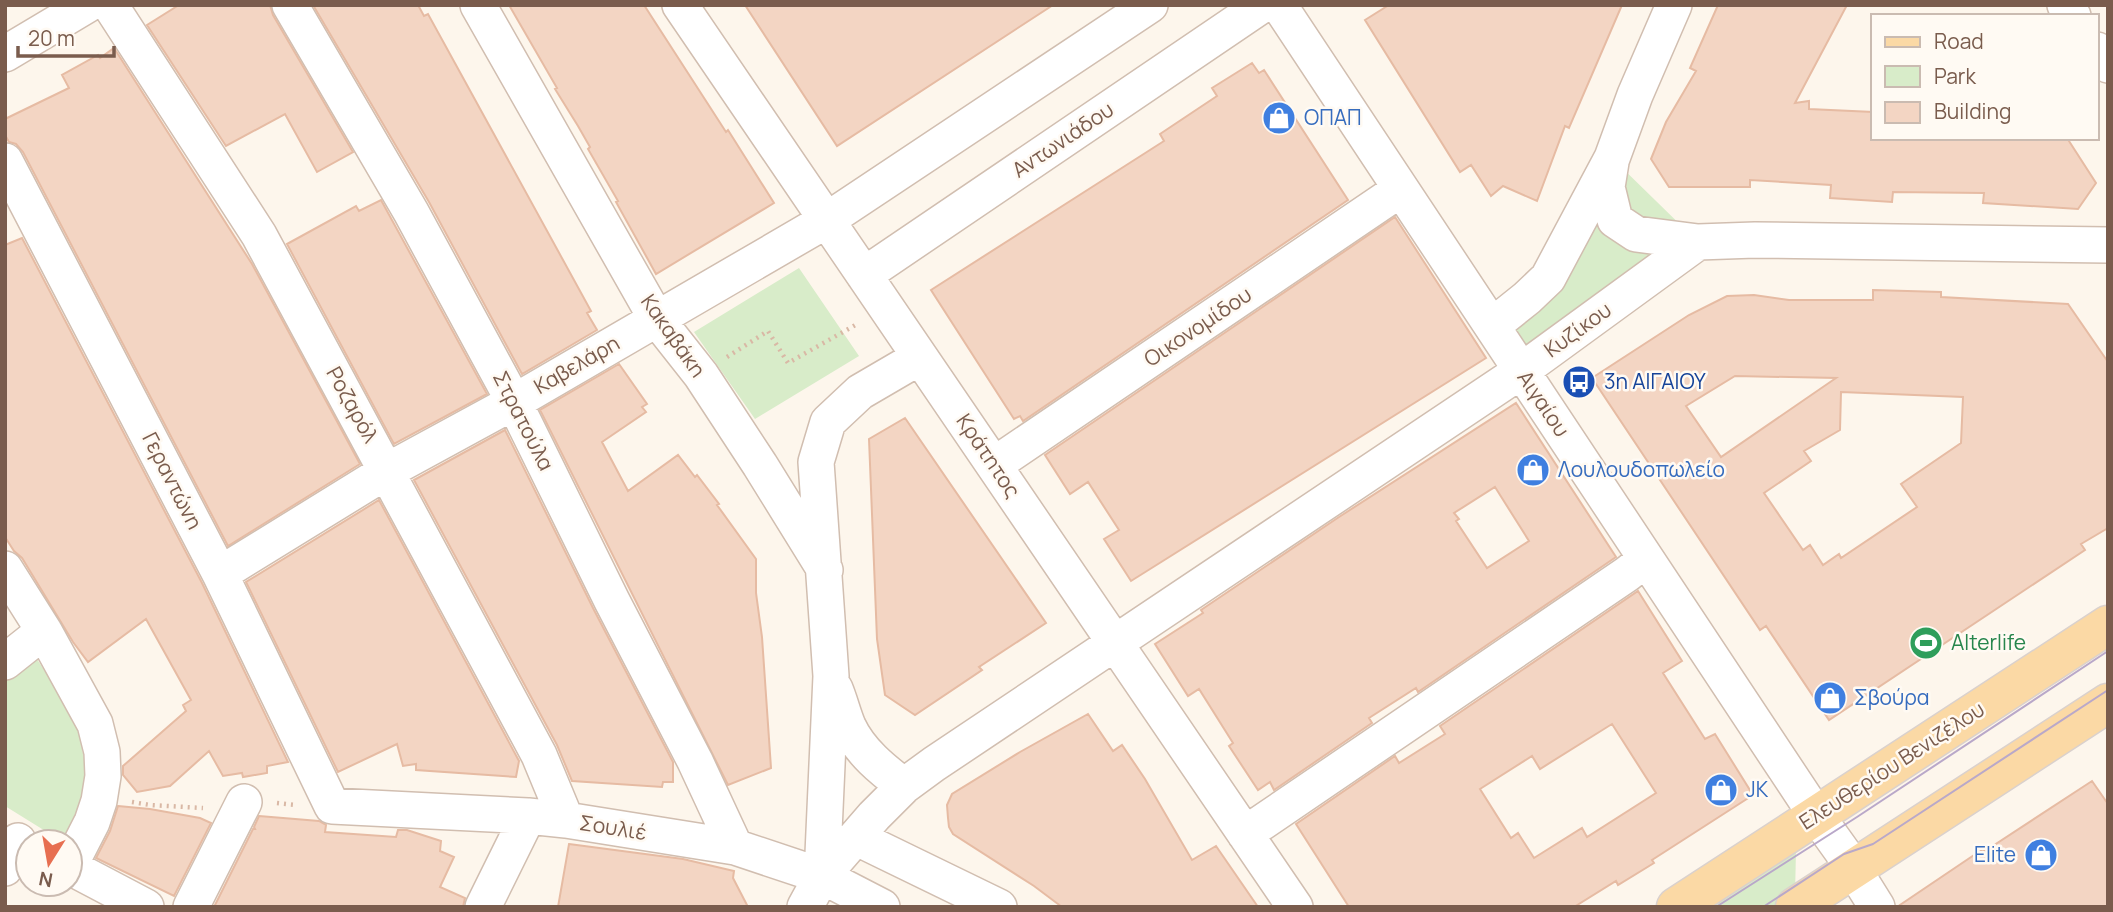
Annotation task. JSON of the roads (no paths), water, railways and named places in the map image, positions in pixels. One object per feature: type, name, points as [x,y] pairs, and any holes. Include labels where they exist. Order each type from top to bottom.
[{"type":"main road","name":"Ελευθερίου Βενιζέλου","points":[[1676,907],[2108,625]]},
{"type":"main road","points":[[1796,907],[2108,703]]},
{"type":"street","points":[[5,54],[42,16],[87,5]]},
{"type":"street","name":"Ροζαρόλ","points":[[110,5],[259,235],[539,755],[566,820]]},
{"type":"street","name":"Στρατούλα","points":[[290,5],[411,212],[514,402],[695,761],[735,848]]},
{"type":"street","name":"Κακαβάκη","points":[[478,5],[656,318],[701,375],[825,570],[831,676],[822,876]]},
{"type":"street","name":"Κράτητος","points":[[680,5],[1295,907]]},
{"type":"street","points":[[827,220],[1150,5]]},
{"type":"street","name":"Αντωνιάδου","points":[[864,275],[1262,5]]},
{"type":"street","name":"Αιγαίου","points":[[1279,5],[1877,907]]},
{"type":"street","points":[[1492,326],[1548,278],[1612,158],[1635,94],[1674,5]]},
{"type":"street","points":[[1612,158],[1607,187],[1615,220],[1636,234],[1698,242],[1755,240],[2108,245]]},
{"type":"street","name":"Γεραντώνη","points":[[5,160],[219,574],[332,806]]},
{"type":"street","name":"Οικονομίδου","points":[[994,465],[1402,189]]},
{"type":"street","name":"Καβελάρη","points":[[219,574],[387,471],[514,402],[827,220]]},
{"type":"street","name":"Κυζίκου","points":[[822,876],[904,786],[934,764],[1521,371],[1698,242]]},
{"type":"street","points":[[825,570],[816,462],[828,422],[860,392],[920,357]]},
{"type":"street","points":[[1245,834],[1646,559]]},
{"type":"street","points":[[5,569],[44,631],[95,724],[102,751],[103,776],[99,801],[84,838]]},
{"type":"street","points":[[5,662],[44,631]]},
{"type":"street","name":"Κακαβάκη","points":[[831,676],[849,728],[880,767],[904,786]]},
{"type":"street","points":[[191,907],[244,802]]},
{"type":"street","name":"Σουλιέ","points":[[332,806],[528,816],[735,848],[822,876],[882,907]]},
{"type":"street","points":[[483,907],[528,816]]},
{"type":"street","points":[[857,838],[999,907]]},
{"type":"street","points":[[84,874],[146,907]]},
{"type":"street","points":[[806,907],[822,876]]},
{"type":"tram line","points":[[1716,907],[2108,651]]},
{"type":"tram line","points":[[1763,907],[1844,854],[1873,844],[2108,690]]},
{"type":"place","name":"ΟΠΑΠ","points":[[1279,118]]},
{"type":"place","name":"3η ΑΙΓΑΙΟΥ","points":[[1579,382]]},
{"type":"place","name":"Λουλουδοπωλείο","points":[[1533,470]]},
{"type":"place","name":"Alterlife","points":[[1926,643]]},
{"type":"place","name":"Σβούρα","points":[[1830,698]]},
{"type":"place","name":"JK","points":[[1721,790]]},
{"type":"place","name":"Elite","points":[[2041,855]]}]
